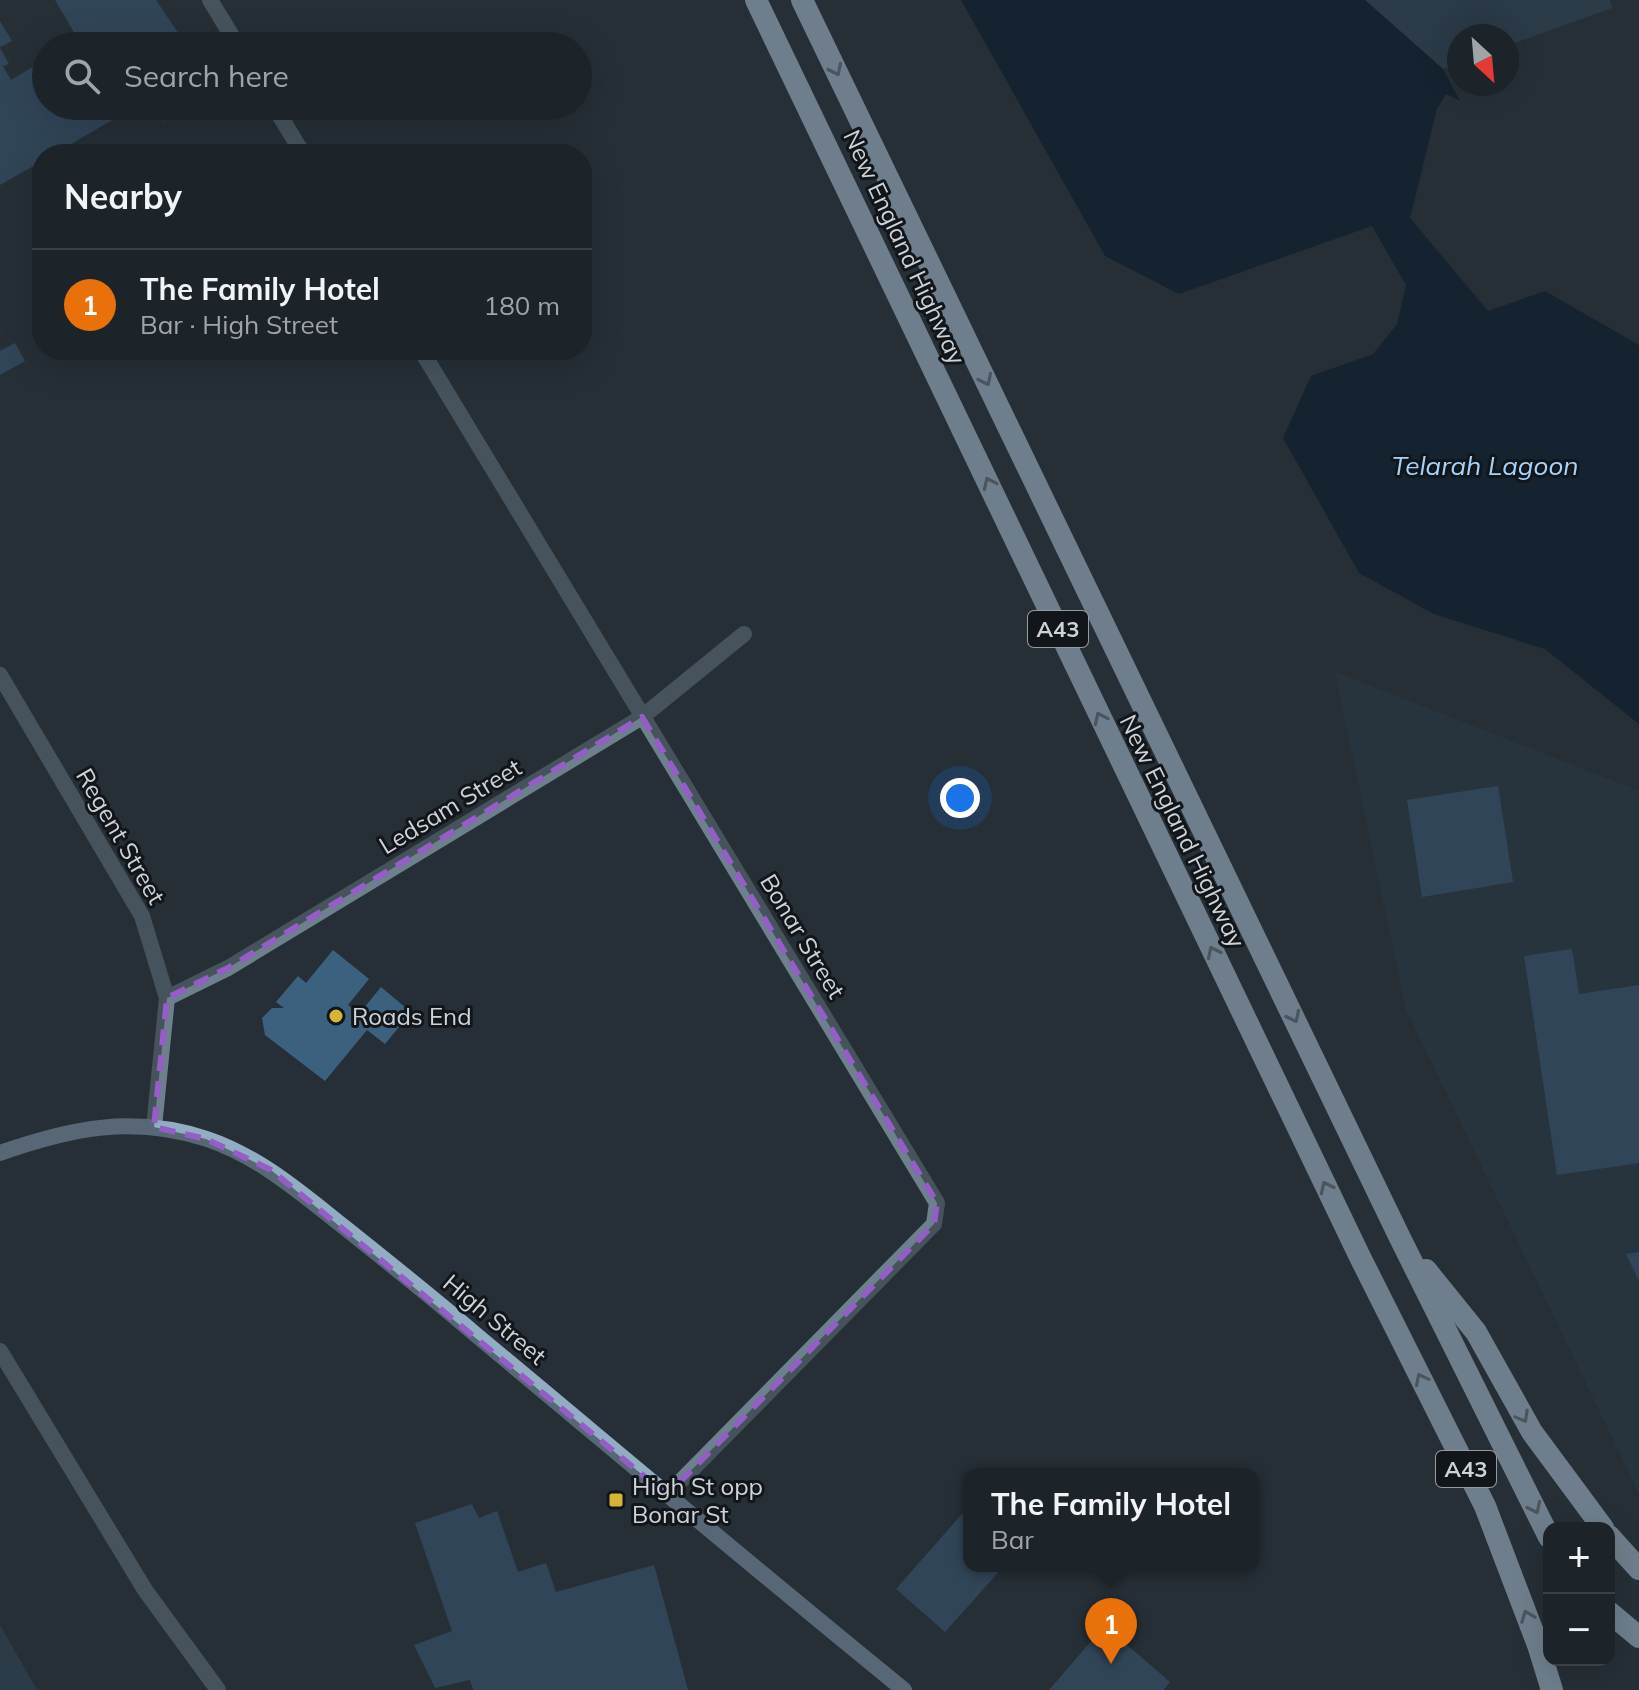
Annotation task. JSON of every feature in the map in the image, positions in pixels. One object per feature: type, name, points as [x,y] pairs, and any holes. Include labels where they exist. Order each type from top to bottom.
[{"type":"highway","name":"New England Highway","points":[[756,0],[1353,1243],[1485,1506],[1552,1690]]},
{"type":"highway","name":"New England Highway","points":[[802,0],[1400,1238],[1543,1525]]},
{"type":"highway","points":[[1400,1238],[1476,1332],[1532,1432],[1599,1522]]},
{"type":"highway","points":[[1615,1543],[1639,1569]]},
{"type":"highway","points":[[1615,1617],[1639,1637]]},
{"type":"main road","name":"High Street","points":[[0,1153],[44,1138],[81,1130],[116,1125],[154,1127],[206,1139],[271,1170],[413,1281],[904,1690]]},
{"type":"street","points":[[210,0],[229,32]]},
{"type":"street","points":[[282,120],[297,144]]},
{"type":"street","name":"Bonar Street","points":[[427,360],[937,1203],[934,1224],[667,1495]]},
{"type":"street","name":"Ledsam Street","points":[[167,998],[228,968],[642,717],[744,634]]},
{"type":"street","name":"Regent Street","points":[[0,675],[142,916],[167,998],[154,1127]]},
{"type":"street","points":[[0,1351],[145,1590],[218,1690]]},
{"type":"highlighted area","points":[[642,717],[937,1203],[934,1224],[667,1495],[271,1170],[206,1139],[154,1127],[167,998],[228,968]]},
{"type":"shaded area","points":[[1365,0],[1610,0],[1612,8],[1519,42],[1519,24],[1447,24],[1447,68],[1443,69]]},
{"type":"shaded area","points":[[1335,672],[1639,791],[1639,1493],[1406,1009]]},
{"type":"shaded area","points":[[0,1625],[37,1690],[0,1690]]},
{"type":"water","name":"Telarah Lagoon","points":[[961,0],[1365,0],[1443,69],[1447,77],[1447,94],[1437,109],[1410,218],[1488,311],[1545,291],[1639,345],[1639,724],[1545,649],[1434,614],[1359,573],[1283,438],[1311,376],[1373,354],[1397,324],[1406,285],[1372,226],[1179,294],[1105,256]]},
{"type":"building","points":[[55,0],[156,0],[178,32],[74,32]]},
{"type":"building","points":[[0,21],[12,41],[0,47]]},
{"type":"building","points":[[0,48],[9,64],[3,66],[11,80],[32,67],[32,120],[112,120],[71,144],[32,144],[32,167],[0,185]]},
{"type":"building","points":[[15,343],[25,361],[0,375],[0,351]]},
{"type":"building","points":[[1498,786],[1513,882],[1422,897],[1407,800]]},
{"type":"building","points":[[1572,949],[1579,994],[1639,985],[1639,1163],[1557,1175],[1524,956]]},
{"type":"building","name":"Roads End","points":[[333,950],[369,979],[348,1005],[359,1014],[381,987],[411,1012],[385,1044],[367,1030],[325,1081],[265,1035],[262,1018],[272,1008],[284,1008],[276,1002],[298,976],[306,983]]},
{"type":"building","points":[[1639,1252],[1639,1281],[1626,1254]]},
{"type":"building","points":[[472,1504],[479,1518],[497,1511],[518,1572],[546,1563],[556,1592],[654,1565],[688,1690],[473,1690],[470,1680],[435,1688],[414,1645],[452,1631],[415,1523]]},
{"type":"building","points":[[963,1513],[963,1572],[999,1572],[945,1632],[896,1589]]},
{"type":"building","points":[[1112,1632],[1170,1682],[1164,1690],[1049,1690],[1093,1639],[1101,1645]]},
{"type":"place","name":"Roads End","points":[[336,1016]]},
{"type":"place","name":"High St opp Bonar St","points":[[616,1500]]},
{"type":"place","name":"The Family Hotel","points":[[1111,1664]]}]
